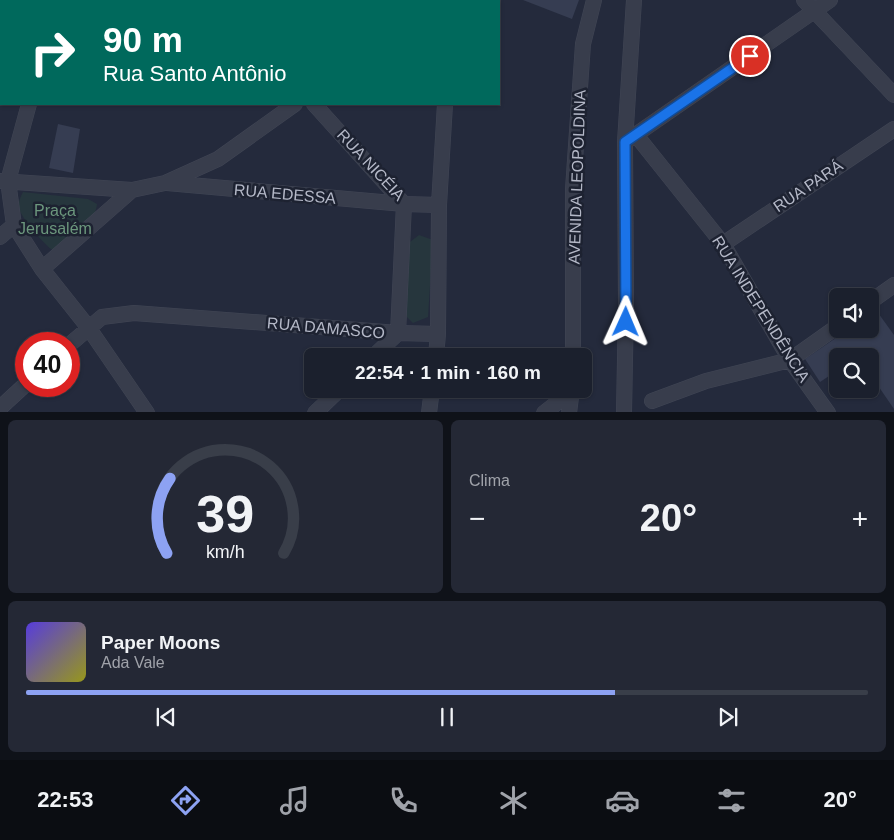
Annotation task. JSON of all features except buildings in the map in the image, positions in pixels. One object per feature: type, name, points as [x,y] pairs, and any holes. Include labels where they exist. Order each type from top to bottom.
[{"type":"street","name":"AVENIDA LEOPOLDINA","points":[[572,348],[573,189],[583,44],[594,0]]},
{"type":"street","points":[[624,412],[634,0]]},
{"type":"street","points":[[804,0],[894,96]]},
{"type":"street","points":[[630,138],[830,0]]},
{"type":"street","points":[[29,105],[4,181],[14,225],[42,269],[88,327],[147,412]]},
{"type":"street","points":[[4,181],[132,190],[165,183],[218,158],[294,105]]},
{"type":"street","name":"RUA NICÉIA","points":[[315,105],[404,204],[439,205]]},
{"type":"street","points":[[437,348],[439,205],[445,105]]},
{"type":"street","name":"RUA PARÁ","points":[[723,244],[894,129]]},
{"type":"street","name":"RUA INDEPENDÊNCIA","points":[[630,138],[723,244],[790,360],[828,412]]},
{"type":"street","name":"RUA EDESSA","points":[[165,183],[404,204]]},
{"type":"street","points":[[42,269],[132,190]]},
{"type":"street","points":[[383,348],[398,334],[404,204]]},
{"type":"street","points":[[0,237],[14,225]]},
{"type":"street","points":[[879,296],[894,285]]},
{"type":"street","name":"RUA DAMASCO","points":[[80,335],[102,317],[134,313],[398,334],[438,334]]},
{"type":"street","points":[[652,401],[706,381],[790,360],[829,332]]},
{"type":"street","points":[[3,412],[0,408],[15,394]]},
{"type":"street","points":[[315,412],[330,398]]},
{"type":"street","points":[[429,412],[431,398]]},
{"type":"street","points":[[544,412],[562,398]]},
{"type":"street","points":[[569,412],[571,398]]},
{"type":"green space","name":"Praça Jerusalém","points":[[23,192],[88,199],[97,204],[92,218],[87,224],[54,251],[45,244],[21,213],[19,204]]},
{"type":"green space","points":[[419,235],[433,240],[428,317],[413,323],[405,315],[410,242]]},
{"type":"route","points":[[626,322],[625,142],[750,56]]}]
